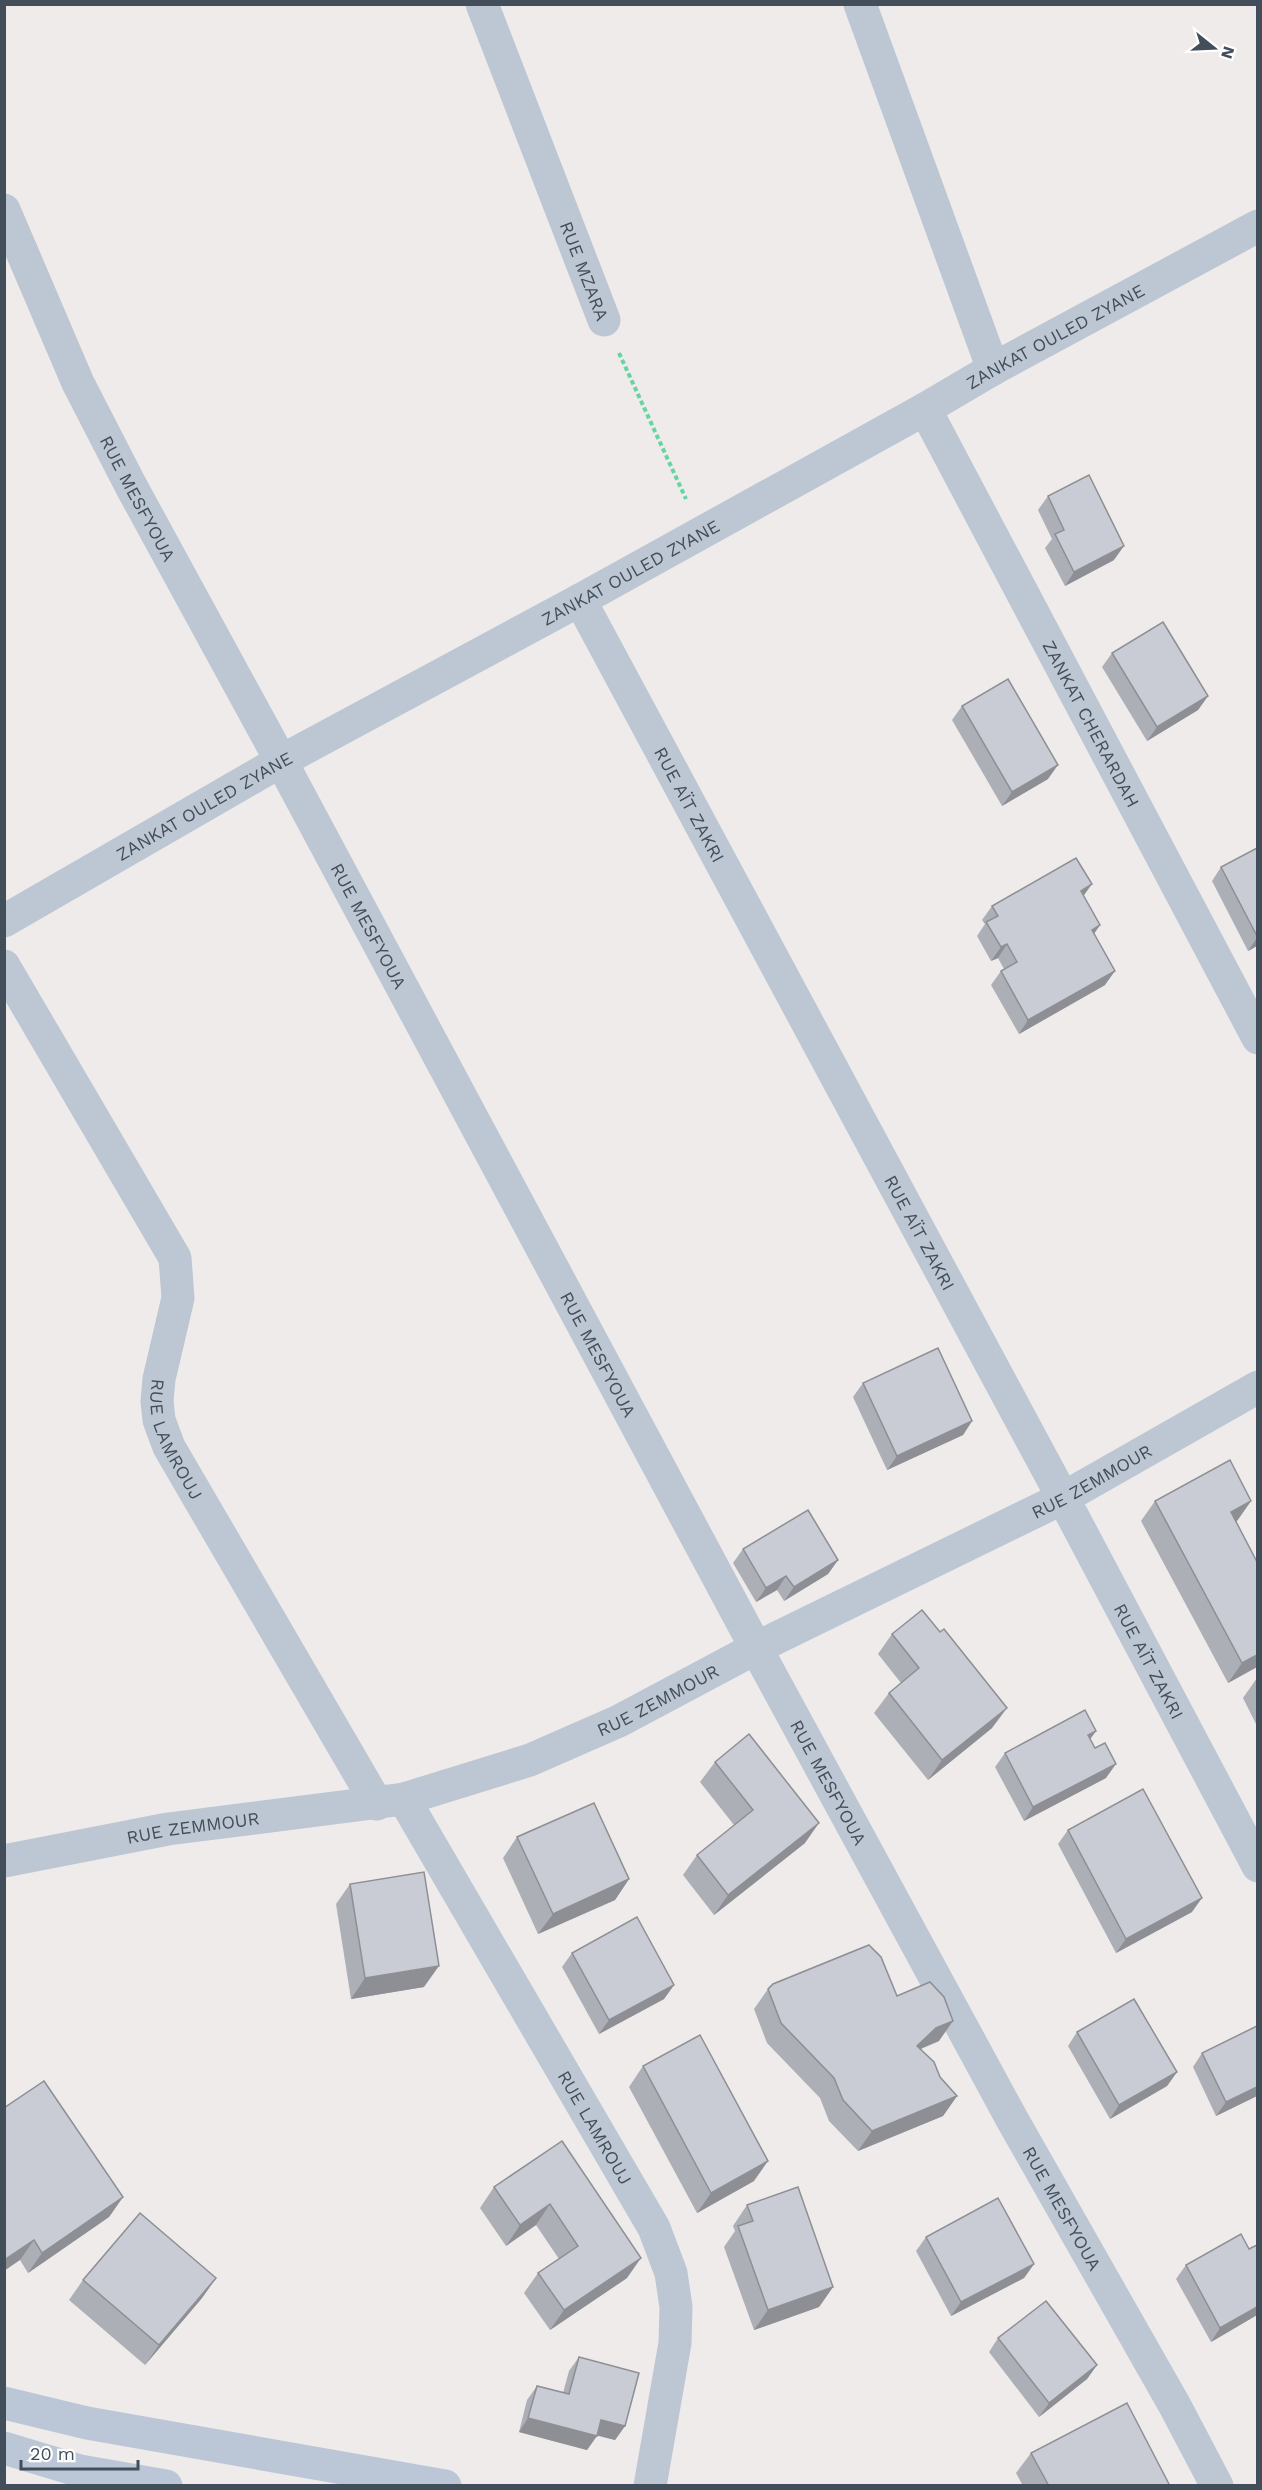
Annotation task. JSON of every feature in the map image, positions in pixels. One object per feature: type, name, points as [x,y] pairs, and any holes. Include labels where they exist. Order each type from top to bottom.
[{"type":"main road","points":[[4,2403],[87,2423],[445,2486]]},
{"type":"main road","points":[[4,2448],[80,2470],[166,2486]]},
{"type":"street","name":"RUE MZARA","points":[[483,4],[604,320]]},
{"type":"street","points":[[860,4],[993,369]]},
{"type":"street","name":"RUE MESFYOUA","points":[[4,210],[78,383],[137,496],[756,1648],[1008,2110],[1175,2406],[1217,2486]]},
{"type":"street","name":"ZANKAT OULED ZYANE","points":[[4,921],[281,761],[580,600],[926,409],[993,369],[1257,226]]},
{"type":"street","name":"ZANKAT CHERARDAH","points":[[926,409],[1257,1038]]},
{"type":"street","name":"RUE AÏT ZAKRI","points":[[580,600],[1063,1498],[1257,1866]]},
{"type":"street","name":"RUE LAMROUJ","points":[[4,966],[175,1258],[178,1298],[159,1379],[157,1401],[159,1420],[169,1447],[654,2228],[671,2273],[676,2307],[675,2343],[650,2486]]},
{"type":"street","name":"RUE ZEMMOUR","points":[[4,1862],[168,1829],[390,1801],[530,1760],[619,1721],[756,1648],[1063,1498],[1257,1387]]},
{"type":"path","name":"RUE MZARA","points":[[604,320],[701,533]]},
{"type":"building","points":[[1089,475],[1124,546],[1074,572],[1055,534],[1064,530],[1048,496]]},
{"type":"building","points":[[1163,622],[1208,696],[1157,727],[1112,653]]},
{"type":"building","points":[[1008,679],[1058,765],[1012,792],[962,706]]},
{"type":"building","points":[[1257,848],[1257,936],[1221,867]]},
{"type":"building","points":[[1076,858],[1092,884],[1081,891],[1100,925],[1092,930],[1115,971],[1028,1020],[1001,971],[1017,962],[1007,944],[1001,947],[986,922],[998,916],[992,906]]},
{"type":"building","points":[[938,1348],[972,1421],[897,1456],[863,1383]]},
{"type":"building","points":[[1230,1460],[1251,1501],[1231,1512],[1257,1562],[1257,1655],[1242,1663],[1155,1501]]},
{"type":"building","points":[[808,1510],[838,1560],[794,1587],[786,1576],[766,1588],[743,1549]]},
{"type":"building","points":[[922,1610],[940,1632],[944,1629],[1007,1708],[942,1760],[889,1693],[919,1668],[892,1634]]},
{"type":"building","points":[[1085,1710],[1096,1731],[1088,1735],[1095,1748],[1105,1743],[1116,1764],[1033,1807],[1005,1753]]},
{"type":"building","points":[[749,1734],[819,1823],[728,1895],[697,1855],[753,1810],[715,1762]]},
{"type":"building","points":[[1143,1789],[1202,1898],[1126,1939],[1068,1830]]},
{"type":"building","points":[[594,1803],[629,1879],[553,1914],[517,1837]]},
{"type":"building","points":[[424,1872],[439,1966],[365,1978],[350,1884]]},
{"type":"building","points":[[637,1917],[674,1985],[609,2020],[572,1953]]},
{"type":"building","points":[[869,1945],[881,1957],[897,1996],[930,1982],[944,1997],[953,2021],[936,2028],[917,2046],[934,2062],[940,2077],[957,2096],[872,2131],[843,2100],[834,2078],[781,2023],[768,1989],[773,1984]]},
{"type":"building","points":[[1134,1999],[1177,2072],[1119,2105],[1077,2032]]},
{"type":"building","points":[[1257,2026],[1257,2087],[1226,2102],[1202,2053]]},
{"type":"building","points":[[700,2035],[768,2161],[711,2193],[643,2066]]},
{"type":"building","points":[[44,2081],[123,2197],[42,2253],[34,2240],[4,2260],[4,2108]]},
{"type":"building","points":[[562,2141],[641,2258],[564,2310],[538,2273],[578,2246],[550,2204],[520,2225],[494,2187]]},
{"type":"building","points":[[798,2187],[833,2287],[768,2310],[738,2226],[753,2221],[747,2205]]},
{"type":"building","points":[[998,2198],[1034,2264],[961,2302],[926,2237]]},
{"type":"building","points":[[140,2213],[216,2278],[159,2345],[83,2280]]},
{"type":"building","points":[[1241,2234],[1249,2249],[1257,2245],[1257,2307],[1220,2328],[1186,2265]]},
{"type":"building","points":[[1046,2301],[1097,2365],[1049,2403],[998,2338]]},
{"type":"building","points":[[579,2357],[639,2373],[625,2426],[601,2420],[597,2436],[528,2418],[537,2386],[569,2394]]},
{"type":"building","points":[[1127,2403],[1170,2486],[1049,2486],[1031,2453]]}]
